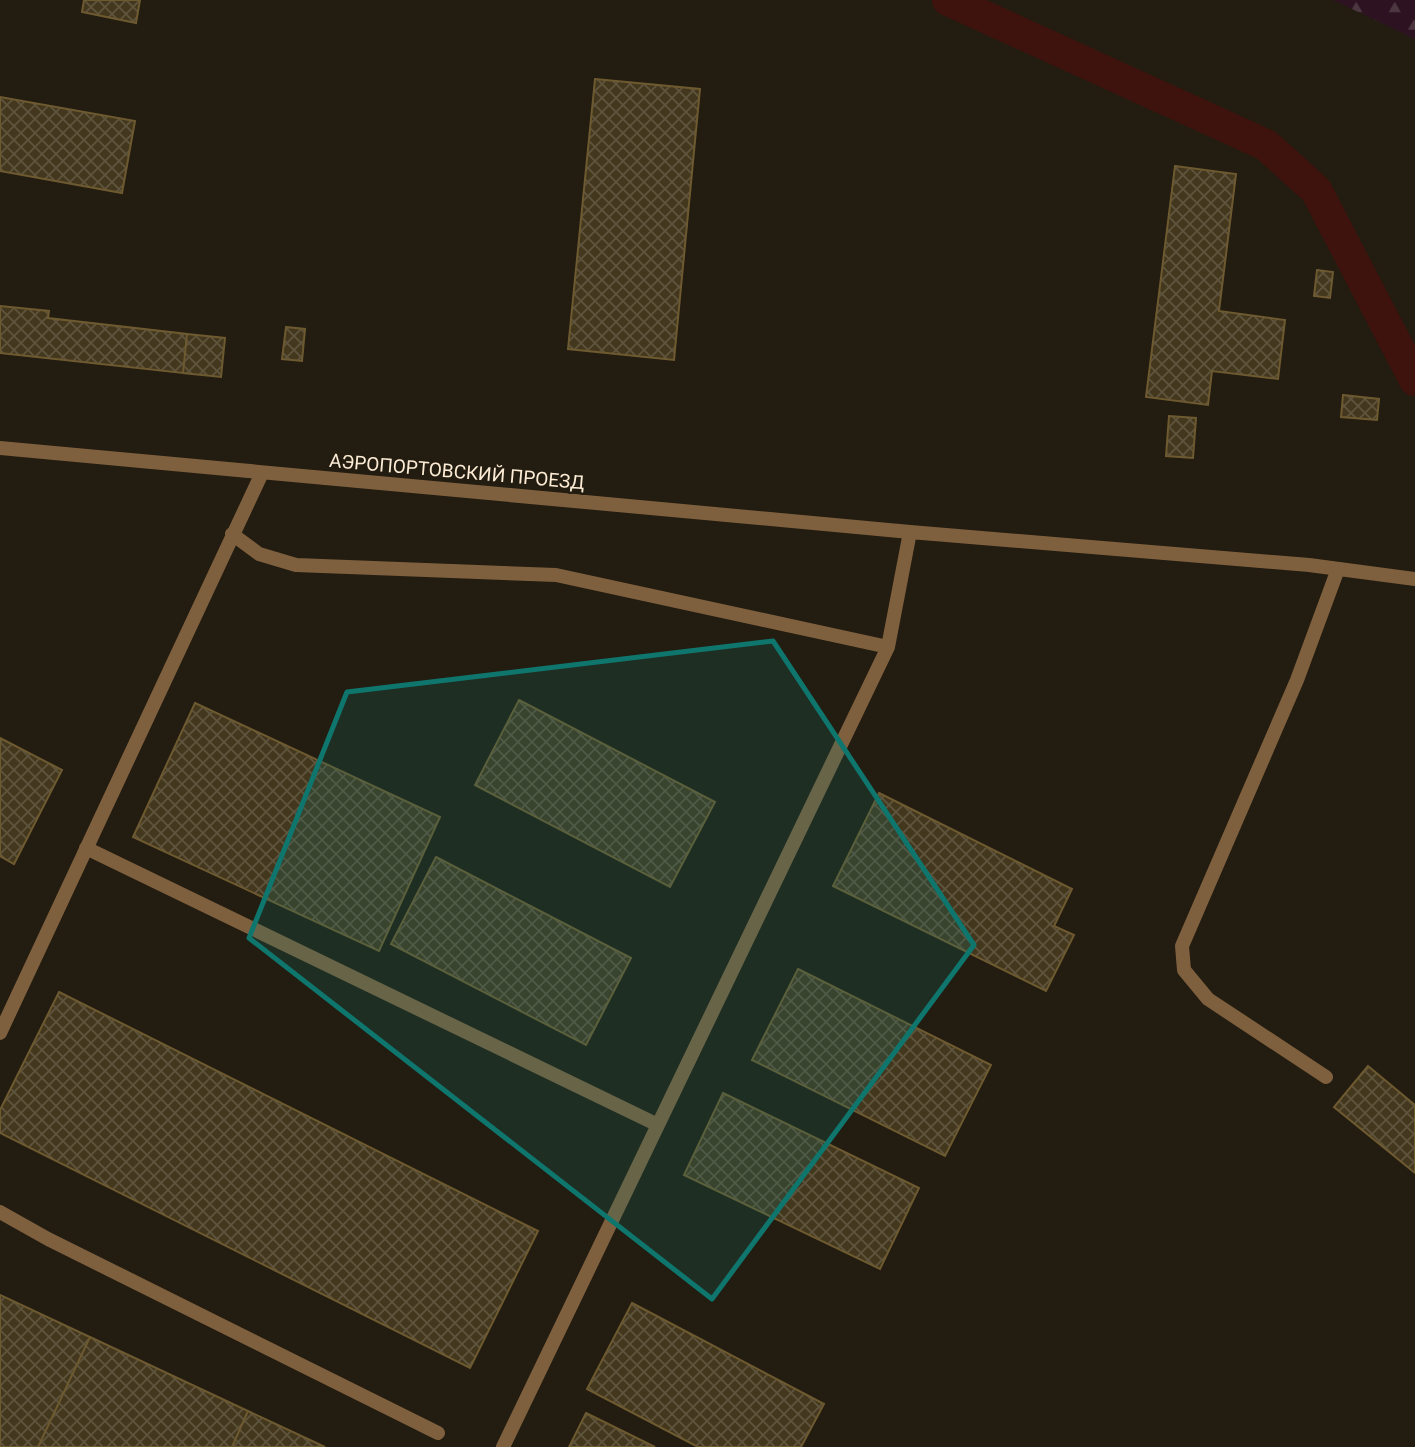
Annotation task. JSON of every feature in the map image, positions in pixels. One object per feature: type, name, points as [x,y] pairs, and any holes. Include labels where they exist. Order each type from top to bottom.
[{"type":"street","name":"АЭРОПОРТОВСКИЙ ПРОЕЗД","points":[[0,448],[1338,569],[1415,579]]},
{"type":"street","points":[[0,1033],[262,473]]},
{"type":"street","points":[[503,1447],[888,647],[910,532]]},
{"type":"street","points":[[232,534],[259,554],[296,565],[556,575],[888,647]]},
{"type":"street","points":[[1326,1077],[1208,999],[1184,970],[1182,946],[1297,680],[1338,569]]},
{"type":"street","points":[[86,848],[658,1125]]},
{"type":"street","points":[[0,1212],[48,1239],[438,1433]]},
{"type":"highlighted area","points":[[773,641],[974,945],[712,1299],[249,938],[347,692]]},
{"type":"green space","points":[[1333,0],[1415,0],[1415,39]]},
{"type":"building","points":[[84,0],[140,0],[136,23],[82,12]]},
{"type":"building","points":[[595,79],[700,89],[674,360],[568,349]]},
{"type":"building","points":[[0,97],[135,121],[122,193],[0,171]]},
{"type":"building","points":[[1175,166],[1236,174],[1219,311],[1285,320],[1278,379],[1212,371],[1208,405],[1146,397]]},
{"type":"building","points":[[1317,270],[1333,272],[1330,298],[1314,296]]},
{"type":"building","points":[[0,306],[49,311],[48,318],[187,334],[183,373],[0,353]]},
{"type":"building","points":[[286,327],[305,329],[302,361],[282,359]]},
{"type":"building","points":[[187,334],[225,338],[221,377],[183,373]]},
{"type":"building","points":[[1343,395],[1379,399],[1377,420],[1341,417]]},
{"type":"building","points":[[1169,416],[1196,418],[1193,458],[1166,456]]},
{"type":"building","points":[[519,700],[715,802],[670,887],[475,785]]},
{"type":"building","points":[[195,703],[440,817],[379,951],[133,837]]},
{"type":"building","points":[[0,738],[62,770],[14,864],[0,856]]},
{"type":"building","points":[[879,793],[1072,889],[1054,926],[1074,935],[1046,991],[833,886]]},
{"type":"building","points":[[436,857],[631,958],[586,1045],[391,944]]},
{"type":"building","points":[[798,969],[991,1065],[945,1156],[752,1060]]},
{"type":"building","points":[[59,992],[538,1231],[470,1368],[0,1133],[0,1110]]},
{"type":"building","points":[[1368,1066],[1415,1105],[1415,1173],[1334,1107]]},
{"type":"building","points":[[723,1093],[919,1188],[880,1269],[684,1175]]},
{"type":"building","points":[[0,1295],[90,1337],[38,1447],[0,1447]]},
{"type":"building","points":[[632,1303],[824,1404],[801,1447],[698,1447],[587,1389]]},
{"type":"building","points":[[90,1337],[248,1411],[232,1447],[38,1447]]},
{"type":"building","points":[[248,1411],[325,1447],[232,1447]]},
{"type":"building","points":[[586,1413],[655,1447],[569,1447]]},
{"type":"waterway","points":[[948,0],[1266,145],[1316,190],[1415,380]]}]
